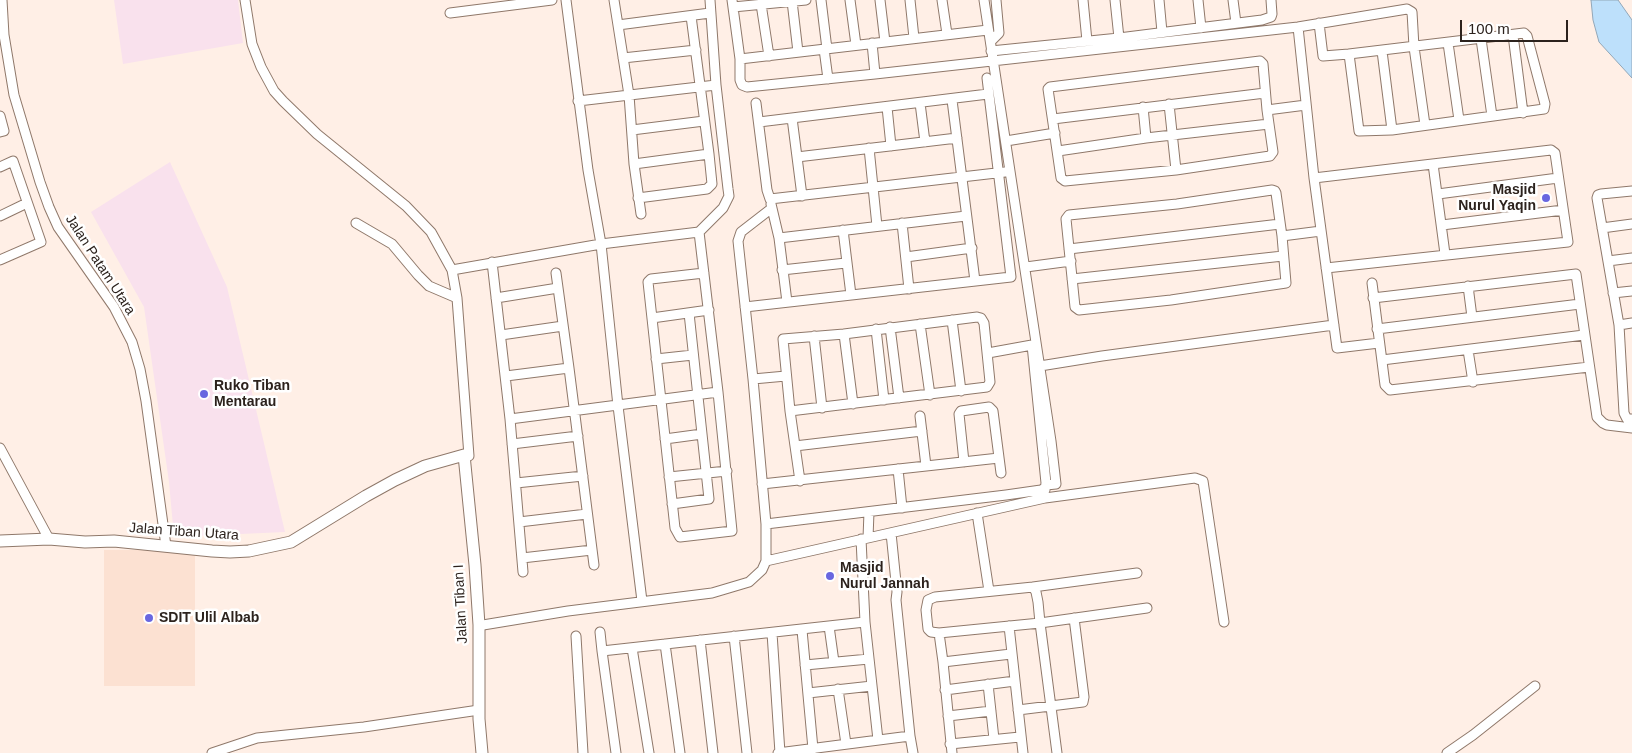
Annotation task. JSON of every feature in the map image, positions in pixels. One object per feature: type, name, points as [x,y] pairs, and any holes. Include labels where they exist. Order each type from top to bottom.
[{"type":"street","name":"Jalan Patam Utara","points":[[2,0],[4,35],[14,95],[49,207],[58,227],[114,308],[132,342],[140,369],[146,402],[166,546]]},
{"type":"street","points":[[245,0],[252,44],[261,67],[274,91],[317,134],[406,206],[431,232],[452,270],[457,298],[463,374],[459,382],[466,456]]},
{"type":"street","points":[[450,14],[552,0]]},
{"type":"street","points":[[566,0],[578,101],[601,244],[618,406],[642,601]]},
{"type":"street","points":[[614,0],[629,95],[634,164],[641,214]]},
{"type":"street","points":[[452,270],[601,244],[699,232],[723,208],[729,196],[716,85],[710,0]]},
{"type":"street","points":[[806,0],[762,4],[732,4],[742,85],[747,87],[875,74],[1088,41],[1262,20],[1271,17],[1271,0]]},
{"type":"street","points":[[821,0],[828,79]]},
{"type":"street","points":[[850,0],[856,45]]},
{"type":"street","points":[[880,0],[885,42]]},
{"type":"street","points":[[910,0],[914,38]]},
{"type":"street","points":[[942,0],[947,34]]},
{"type":"street","points":[[766,524],[1006,495],[1042,490],[1056,484],[1052,441],[984,0]]},
{"type":"street","points":[[990,41],[999,33],[996,0]]},
{"type":"street","points":[[1083,0],[1088,41]]},
{"type":"street","points":[[1115,0],[1119,38]]},
{"type":"street","points":[[1158,0],[1162,32]]},
{"type":"street","points":[[1198,0],[1201,28]]},
{"type":"street","points":[[1233,0],[1236,24]]},
{"type":"street","points":[[792,1],[798,52]]},
{"type":"street","points":[[762,4],[769,56]]},
{"type":"street","points":[[992,56],[1298,27],[1398,10],[1409,10],[1412,12],[1414,47],[1425,125]]},
{"type":"street","points":[[618,25],[710,13]]},
{"type":"street","points":[[638,198],[707,189],[712,184],[691,16]]},
{"type":"street","points":[[1319,23],[1323,56],[1382,51],[1524,33],[1528,36],[1545,104],[1544,109],[1392,130],[1358,131],[1350,54]]},
{"type":"street","points":[[1298,27],[1314,178],[1337,348],[1379,343]]},
{"type":"street","points":[[740,59],[988,30]]},
{"type":"street","points":[[1513,35],[1522,113]]},
{"type":"street","points":[[1481,39],[1492,116]]},
{"type":"street","points":[[872,43],[875,74]]},
{"type":"street","points":[[1448,43],[1459,120]]},
{"type":"street","points":[[623,58],[696,50]]},
{"type":"street","points":[[1382,51],[1392,130]]},
{"type":"street","points":[[1260,61],[1263,64],[1267,110],[1273,152],[1270,156],[1176,170],[1065,181],[1061,178],[1048,90],[1053,86],[1260,61]]},
{"type":"street","points":[[745,307],[1011,277],[1000,172],[987,78]]},
{"type":"street","points":[[578,101],[716,85]]},
{"type":"street","points":[[1053,119],[1265,93]]},
{"type":"street","points":[[759,122],[952,100],[988,94]]},
{"type":"street","points":[[952,100],[975,281]]},
{"type":"street","points":[[756,103],[767,190],[779,238],[787,302]]},
{"type":"street","points":[[920,103],[925,142]]},
{"type":"street","points":[[1169,104],[1176,170]]},
{"type":"street","points":[[1267,110],[1306,105]]},
{"type":"street","points":[[887,107],[892,146]]},
{"type":"street","points":[[1142,107],[1146,138]]},
{"type":"street","points":[[0,116],[4,130],[0,132]]},
{"type":"street","points":[[792,118],[802,196]]},
{"type":"street","points":[[632,130],[704,121]]},
{"type":"street","points":[[1058,151],[1146,138],[1269,124]]},
{"type":"street","points":[[1006,141],[1055,133]]},
{"type":"street","points":[[797,157],[957,138]]},
{"type":"street","points":[[869,148],[878,226]]},
{"type":"street","points":[[1314,178],[1552,150],[1555,154],[1568,242],[1326,268]]},
{"type":"street","points":[[634,164],[709,154]]},
{"type":"street","points":[[0,167],[13,161],[41,242],[0,260]]},
{"type":"street","points":[[1433,164],[1445,254]]},
{"type":"street","points":[[483,625],[563,611],[712,593],[749,582],[762,570],[766,561],[766,524],[745,307],[739,236],[741,232],[771,203],[802,196],[873,186],[1011,172]]},
{"type":"street","points":[[1438,194],[1558,178]]},
{"type":"street","points":[[1272,190],[1276,193],[1280,224],[1286,281],[1284,285],[1079,310],[1076,307],[1066,219],[1069,215],[1176,204],[1272,190]]},
{"type":"street","points":[[1631,423],[1624,413],[1619,325],[1597,198],[1598,195],[1632,191]]},
{"type":"street","points":[[0,216],[28,203]]},
{"type":"street","points":[[1442,225],[1563,210]]},
{"type":"street","points":[[779,238],[966,216]]},
{"type":"street","points":[[902,223],[909,289]]},
{"type":"street","points":[[356,224],[392,244],[430,286],[457,298]]},
{"type":"street","points":[[1069,249],[1280,224]]},
{"type":"street","points":[[1602,228],[1632,224]]},
{"type":"street","points":[[843,230],[851,295]]},
{"type":"street","points":[[1282,236],[1321,231]]},
{"type":"street","points":[[699,232],[709,310],[727,471],[732,531],[680,537],[675,528],[648,282],[650,279],[704,273]]},
{"type":"street","points":[[906,257],[972,248]]},
{"type":"street","points":[[1072,279],[1283,256]]},
{"type":"street","points":[[1608,261],[1632,258]]},
{"type":"street","points":[[1026,267],[1071,261]]},
{"type":"street","points":[[492,262],[506,376],[523,572]]},
{"type":"street","points":[[782,270],[846,263]]},
{"type":"street","points":[[556,273],[594,565]]},
{"type":"street","points":[[1373,298],[1576,274],[1597,417],[1607,425],[1631,423]]},
{"type":"street","points":[[1372,283],[1385,385],[1390,390],[1473,382],[1589,367]]},
{"type":"street","points":[[1468,286],[1472,318]]},
{"type":"street","points":[[496,298],[558,288]]},
{"type":"street","points":[[1613,293],[1632,291]]},
{"type":"street","points":[[1377,329],[1580,304]]},
{"type":"street","points":[[652,318],[709,310]]},
{"type":"street","points":[[672,504],[709,499],[689,313]]},
{"type":"street","points":[[790,411],[930,395],[989,386],[988,353],[984,323],[978,317],[844,334],[783,339],[790,411],[800,481]]},
{"type":"street","points":[[952,320],[961,391]]},
{"type":"street","points":[[1619,325],[1632,323]]},
{"type":"street","points":[[920,324],[930,395]]},
{"type":"street","points":[[1040,366],[1334,325]]},
{"type":"street","points":[[501,335],[563,326]]},
{"type":"street","points":[[890,328],[899,398]]},
{"type":"street","points":[[876,329],[884,400]]},
{"type":"street","points":[[844,334],[853,404]]},
{"type":"street","points":[[1382,360],[1584,335]]},
{"type":"street","points":[[814,336],[822,408]]},
{"type":"street","points":[[988,353],[1032,345],[1046,487],[1045,498]]},
{"type":"street","points":[[1468,350],[1473,382]]},
{"type":"street","points":[[656,359],[693,355]]},
{"type":"street","points":[[506,376],[569,368]]},
{"type":"street","points":[[753,379],[786,376]]},
{"type":"street","points":[[1621,384],[1632,382]]},
{"type":"street","points":[[510,419],[718,392]]},
{"type":"street","points":[[964,462],[959,414],[962,411],[989,407],[993,411],[1001,473]]},
{"type":"street","points":[[920,416],[926,466]]},
{"type":"street","points":[[796,446],[922,431]]},
{"type":"street","points":[[665,439],[702,434]]},
{"type":"street","points":[[512,444],[578,436]]},
{"type":"street","points":[[0,448],[49,539]]},
{"type":"street","name":"Jalan Tiban Utara","points":[[0,541],[49,539],[114,541],[230,552],[249,551],[291,542],[395,480],[425,466],[466,456]]},
{"type":"street","name":"Jalan Tiban I","points":[[466,456],[483,625],[484,714],[487,753]]},
{"type":"street","name":"Jalan Tiban I","points":[[466,456],[478,617],[479,710],[482,753]]},
{"type":"street","points":[[762,484],[999,458]]},
{"type":"street","points":[[898,469],[902,508]]},
{"type":"street","points":[[669,477],[727,471]]},
{"type":"street","points":[[516,483],[583,476]]},
{"type":"street","points":[[766,561],[1045,498],[1195,478],[1203,481],[1224,622]]},
{"type":"street","points":[[868,512],[865,539],[865,622],[878,740]]},
{"type":"street","points":[[977,513],[989,591]]},
{"type":"street","points":[[519,522],[587,514]]},
{"type":"street","points":[[891,532],[897,592],[896,600],[913,753]]},
{"type":"street","points":[[522,558],[592,550]]},
{"type":"street","points":[[1137,573],[1033,587],[935,597],[928,600],[926,610],[928,629],[931,632],[939,633],[1040,623],[1147,608]]},
{"type":"street","points":[[1033,587],[1038,602],[1057,753]]},
{"type":"street","points":[[1018,710],[1083,702],[1084,697],[1074,618]]},
{"type":"street","points":[[602,651],[865,622]]},
{"type":"street","points":[[829,626],[834,662]]},
{"type":"street","points":[[1009,626],[1023,753]]},
{"type":"street","points":[[802,630],[813,748]]},
{"type":"street","points":[[600,632],[616,753]]},
{"type":"street","points":[[772,633],[779,753],[790,753],[813,748],[834,750],[846,744],[910,736]]},
{"type":"street","points":[[939,633],[951,748],[994,739],[1020,737]]},
{"type":"street","points":[[576,636],[583,753]]},
{"type":"street","points":[[734,636],[747,753]]},
{"type":"street","points":[[700,640],[713,753]]},
{"type":"street","points":[[665,644],[680,753]]},
{"type":"street","points":[[632,648],[648,753]]},
{"type":"street","points":[[943,662],[1011,654]]},
{"type":"street","points":[[805,664],[869,659]]},
{"type":"street","points":[[945,690],[1015,681]]},
{"type":"street","points":[[988,684],[994,739]]},
{"type":"street","points":[[808,693],[872,686]]},
{"type":"street","points":[[1447,753],[1473,736],[1535,686]]},
{"type":"street","points":[[838,689],[846,744]]},
{"type":"street","points":[[212,753],[257,738],[364,727],[479,710]]},
{"type":"street","points":[[948,716],[991,711]]},
{"type":"shaded area","points":[[114,0],[238,0],[243,43],[123,64]]},
{"type":"shaded area","name":"Ruko Tiban Mentarau","points":[[170,162],[227,287],[285,532],[174,537],[169,482],[144,307],[91,212]]},
{"type":"shaded area","name":"SDIT Ulil Albab","points":[[104,550],[195,550],[195,686],[104,686]]},
{"type":"water","points":[[1591,0],[1618,0],[1632,20],[1632,78],[1599,42],[1593,20]]},
{"type":"place","name":"Masjid Nurul Yaqin","points":[[1546,198]]},
{"type":"place","name":"Ruko Tiban Mentarau","points":[[204,394]]},
{"type":"place","name":"Masjid Nurul Jannah","points":[[830,576]]},
{"type":"place","name":"SDIT Ulil Albab","points":[[149,618]]}]
